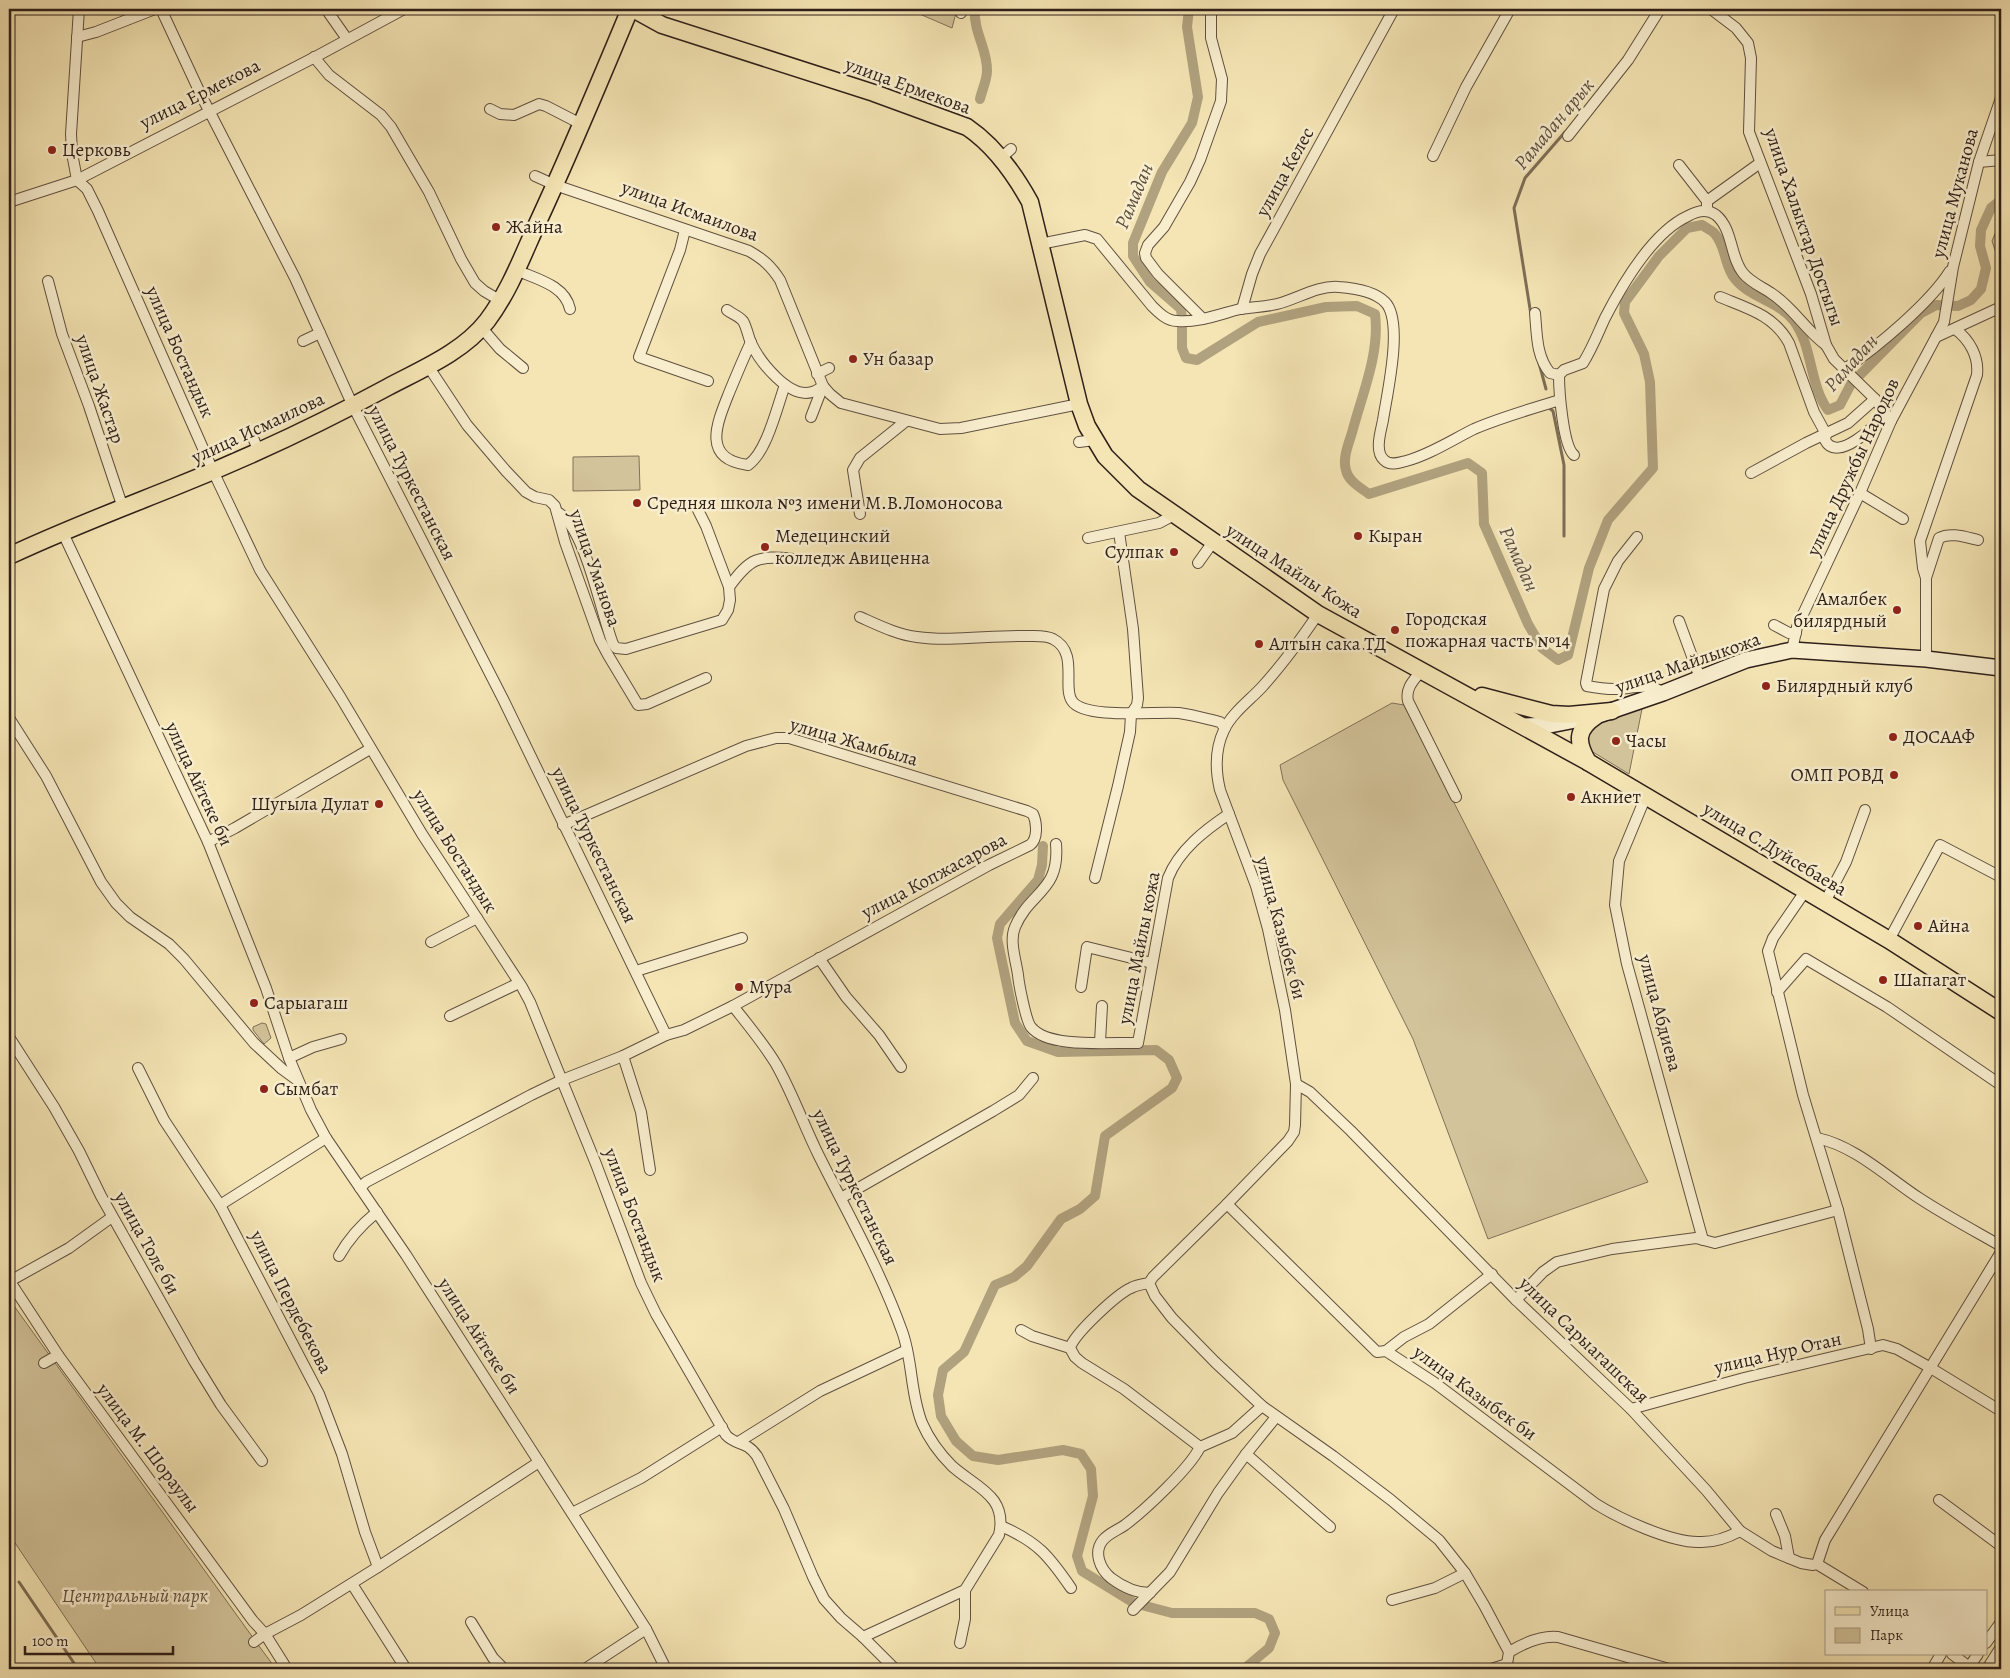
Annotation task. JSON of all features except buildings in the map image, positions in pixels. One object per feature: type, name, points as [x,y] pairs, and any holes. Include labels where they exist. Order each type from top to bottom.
[{"type":"main road","name":"улица Исмаилова","points":[[9,556],[62,531],[213,471],[255,443],[353,406],[461,346],[481,327],[501,301],[555,185],[631,9]]},
{"type":"main road","name":"улица Ермекова","points":[[631,9],[662,25],[874,93],[967,127],[981,136],[1017,179],[1030,202],[1079,404]]},
{"type":"main road","name":"улица Майлы Кожа","points":[[1079,404],[1087,426],[1086,441],[1105,456],[1138,489],[1174,515],[1318,614],[1525,726]]},
{"type":"main road","points":[[1470,696],[1487,697],[1551,714],[1569,715],[1612,710]]},
{"type":"main road","points":[[1588,762],[1581,749],[1580,739],[1586,725],[1596,716]]},
{"type":"main road","name":"улица С.Дуйсебаева","points":[[1525,726],[1806,890],[1889,940],[2001,1012]]},
{"type":"street","points":[[77,180],[71,134],[79,9]]},
{"type":"street","points":[[77,36],[96,32],[155,9]]},
{"type":"street","name":"улица Туркестанская","points":[[161,9],[210,112],[295,278],[353,406],[494,682],[666,1035]]},
{"type":"street","points":[[326,9],[348,39]]},
{"type":"street","name":"улица Ермекова","points":[[9,202],[77,180],[404,9]]},
{"type":"street","points":[[1203,319],[1158,274],[1146,258],[1145,253],[1148,245],[1164,227],[1190,182],[1221,101],[1222,79],[1211,38],[1211,9]]},
{"type":"street","name":"улица Келес","points":[[1242,309],[1260,254],[1394,9]]},
{"type":"street","points":[[1433,156],[1466,87],[1510,9]]},
{"type":"street","points":[[1568,136],[1628,60],[1660,9]]},
{"type":"street","name":"улица Халыктар Достыгы","points":[[1711,9],[1736,28],[1748,43],[1751,58],[1749,132],[1810,294],[1826,345],[1834,359],[1848,371]]},
{"type":"street","points":[[314,57],[329,75],[381,115],[391,128],[429,192],[475,284],[501,301]]},
{"type":"street","name":"улица Муканова","points":[[1948,299],[1952,268],[1979,162],[2001,98]]},
{"type":"street","points":[[490,109],[500,114],[514,115],[539,104],[581,124]]},
{"type":"street","points":[[1979,162],[2001,160]]},
{"type":"street","points":[[1574,455],[1568,445],[1560,400],[1559,375],[1564,370],[1583,363],[1620,291],[1658,239],[1681,219],[1707,206],[1760,163]]},
{"type":"street","points":[[1679,165],[1707,206],[1725,228],[1737,263],[1743,274],[1784,302],[1815,337],[1826,345]]},
{"type":"street","points":[[535,176],[555,185]]},
{"type":"street","name":"улица Бостандык","points":[[77,180],[86,189],[98,211],[213,471],[260,570],[341,698],[422,834],[530,1002],[652,1306],[730,1439],[740,1441],[752,1448],[757,1456],[784,1509],[812,1576],[824,1599],[841,1618],[864,1637],[895,1669]]},
{"type":"street","name":"улица Исмаилова","points":[[555,185],[749,251],[771,266],[780,280],[823,386],[841,403],[940,429],[960,428],[1079,404]]},
{"type":"street","points":[[685,230],[680,250],[639,357],[708,381]]},
{"type":"street","points":[[1040,244],[1061,234],[1085,235],[1097,239],[1156,310],[1176,322],[1203,319],[1242,309],[1277,304],[1318,290],[1337,286],[1367,292],[1385,302],[1390,309],[1395,338],[1379,447],[1384,460],[1390,463],[1396,464],[1419,457],[1476,428],[1560,400]]},
{"type":"street","points":[[1720,297],[1761,314],[1778,326],[1789,343],[1814,412],[1826,434],[1825,440],[1830,446],[1836,448],[1845,446],[1888,418],[1875,399],[1848,371],[1936,290],[1952,268]]},
{"type":"street","points":[[516,270],[559,290],[565,296],[570,309]]},
{"type":"street","name":"улица Жастар","points":[[48,281],[62,334],[89,406],[123,508]]},
{"type":"street","name":"улица Дружбы Народов","points":[[1792,650],[1797,627],[1860,492],[1888,418],[1944,322],[1948,299]]},
{"type":"street","points":[[1936,337],[2001,307]]},
{"type":"street","points":[[727,310],[739,317],[744,323],[751,342],[760,358],[785,385],[803,392],[812,392],[823,386]]},
{"type":"street","points":[[1535,313],[1542,361],[1550,373],[1559,375]]},
{"type":"street","points":[[481,327],[500,350],[523,368]]},
{"type":"street","points":[[1926,578],[1922,568],[1920,541],[1977,375],[1977,358],[1968,343],[1955,329]]},
{"type":"street","points":[[303,341],[320,333]]},
{"type":"street","points":[[751,342],[716,424],[715,440],[723,455],[732,462],[748,465],[756,460],[785,385]]},
{"type":"street","name":"улица Уманова","points":[[428,366],[467,425],[506,471],[526,492],[535,497],[549,500],[555,506],[565,542],[600,640],[638,705],[647,704],[706,678]]},
{"type":"street","points":[[817,374],[829,368]]},
{"type":"street","points":[[811,417],[823,386]]},
{"type":"street","name":"улица Дружбы Народов","points":[[1751,473],[1848,423],[1861,414],[1875,399]]},
{"type":"street","points":[[860,514],[854,465],[906,421]]},
{"type":"street","points":[[1860,492],[1904,519]]},
{"type":"street","points":[[557,512],[575,529],[593,579],[610,637],[616,648],[626,649],[722,620],[728,610],[730,600],[728,587],[706,526],[695,504]]},
{"type":"street","points":[[1088,538],[1159,523],[1174,515]]},
{"type":"street","points":[[1925,529],[1939,538]]},
{"type":"street","name":"улица Айтеке би","points":[[62,531],[208,842],[266,988],[289,1058],[326,1138],[377,1212],[540,1462],[646,1629],[666,1669]]},
{"type":"street","points":[[1095,878],[1130,732],[1131,714],[1137,705],[1138,698],[1133,628],[1119,532]]},
{"type":"street","points":[[1926,659],[1926,578],[1939,538],[1953,535],[1978,540]]},
{"type":"street","points":[[1637,537],[1618,560],[1604,589],[1586,683],[1587,686],[1600,689],[1658,688],[1663,693]]},
{"type":"street","points":[[1198,563],[1213,542]]},
{"type":"street","points":[[728,587],[754,561],[768,556],[793,559]]},
{"type":"street","name":"улица Казыбек би","points":[[1070,1348],[1076,1337],[1129,1288],[1149,1283],[1227,1204],[1294,1132],[1296,1084],[1285,1010],[1268,929],[1256,886],[1220,790],[1216,774],[1219,744],[1225,728],[1262,688],[1300,641],[1318,614]]},
{"type":"street","points":[[860,617],[916,637],[980,638],[1042,636],[1053,639],[1063,648],[1067,656],[1072,702],[1084,709],[1131,714],[1179,713],[1220,722],[1225,728]]},
{"type":"street","points":[[1679,621],[1700,678]]},
{"type":"street","points":[[1774,625],[1796,633]]},
{"type":"street","name":"улица Майлыкожа","points":[[1525,726],[1550,725],[1596,716],[1663,693],[1746,660],[1792,650],[1926,659],[2001,668]]},
{"type":"street","points":[[1422,670],[1408,688],[1406,694],[1456,797]]},
{"type":"street","points":[[9,718],[46,776],[101,882],[116,903],[130,917],[169,944],[184,959],[254,1043],[282,1069],[298,1080]]},
{"type":"street","name":"улица Жамбыла","points":[[564,825],[746,746],[761,740],[776,738],[789,738],[1028,811]]},
{"type":"street","points":[[208,842],[370,748]]},
{"type":"street","name":"улица Абдиева","points":[[1646,796],[1619,860],[1615,905],[1627,964],[1703,1240]]},
{"type":"street","points":[[1825,902],[1846,862],[1852,835],[1865,810]]},
{"type":"street","name":"улица Копжасарова","points":[[733,1006],[989,865],[1032,844],[1036,825],[1033,814],[1028,811]]},
{"type":"street","name":"улица Майлы кожа","points":[[1056,844],[1057,855],[1052,879],[1030,904],[1018,921],[1012,935],[1019,984],[1028,1022],[1038,1033],[1049,1038],[1067,1041],[1138,1043],[1168,878],[1172,868],[1198,838],[1230,814]]},
{"type":"street","points":[[1889,940],[1940,845],[2001,877]]},
{"type":"street","points":[[1806,890],[1773,938],[1768,951],[1803,1095],[1838,1210],[1871,1349]]},
{"type":"street","points":[[431,942],[477,918]]},
{"type":"street","points":[[636,971],[742,938]]},
{"type":"street","points":[[1081,987],[1087,947],[1152,963]]},
{"type":"street","points":[[819,958],[846,997],[883,1041],[901,1067]]},
{"type":"street","points":[[1777,992],[1806,959],[1887,1007],[2001,1085]]},
{"type":"street","points":[[450,1016],[519,983]]},
{"type":"street","points":[[360,1188],[366,1182],[436,1144],[562,1080],[623,1056],[666,1035],[684,1030],[733,1006]]},
{"type":"street","name":"улица Туркестанская","points":[[733,1006],[775,1062],[888,1297],[903,1332],[908,1350],[917,1410],[930,1439],[953,1467],[989,1494],[996,1502],[1001,1526]]},
{"type":"street","points":[[1100,1042],[1102,1006]]},
{"type":"street","name":"улица Толе би","points":[[9,1037],[54,1107],[112,1217],[198,1369],[242,1435],[262,1461]]},
{"type":"street","points":[[289,1058],[313,1047],[341,1039]]},
{"type":"street","points":[[623,1056],[641,1112],[650,1170]]},
{"type":"street","name":"улица Пердебекова","points":[[138,1068],[164,1120],[220,1205],[314,1385],[331,1422],[355,1492],[365,1532],[378,1567]]},
{"type":"street","points":[[841,1198],[1019,1095],[1033,1078]]},
{"type":"street","name":"улица Сарыагашская","points":[[1296,1084],[1310,1092],[1358,1138],[1516,1300],[1632,1410],[1706,1490],[1740,1531],[1765,1547],[1789,1558],[1801,1563],[1817,1564],[1860,1590]]},
{"type":"street","points":[[220,1205],[326,1138]]},
{"type":"street","points":[[1817,1138],[1827,1140],[1854,1153],[1954,1220],[2001,1246]]},
{"type":"street","name":"улица Казыбек би","points":[[1227,1204],[1377,1352],[1386,1351],[1435,1383],[1596,1504],[1651,1530],[1696,1542],[1712,1542],[1740,1531]]},
{"type":"street","points":[[1516,1300],[1542,1272],[1557,1262],[1612,1249],[1696,1238],[1715,1244],[1838,1210]]},
{"type":"street","points":[[339,1256],[348,1241],[363,1223],[377,1212]]},
{"type":"street","points":[[9,1280],[68,1248],[112,1217]]},
{"type":"street","points":[[1817,1564],[1825,1540],[2001,1252]]},
{"type":"street","points":[[1386,1351],[1404,1337],[1429,1324],[1492,1274]]},
{"type":"street","name":"улица М. Шораулы","points":[[9,1280],[58,1354],[253,1621],[265,1634],[287,1669]]},
{"type":"street","points":[[1149,1283],[1155,1296],[1172,1318],[1262,1406],[1333,1456],[1428,1529],[1439,1540],[1465,1573],[1510,1652],[1508,1666],[1491,1669]]},
{"type":"street","points":[[1021,1330],[1032,1336],[1070,1348],[1075,1358],[1124,1389],[1200,1447]]},
{"type":"street","name":"улица Нур Отан","points":[[1632,1410],[1744,1378],[1883,1345],[1891,1347],[1929,1367],[2001,1411]]},
{"type":"street","points":[[740,1441],[820,1391],[908,1350]]},
{"type":"street","points":[[44,1363],[58,1354]]},
{"type":"street","points":[[1146,1596],[1125,1587],[1107,1574],[1101,1566],[1098,1554],[1102,1541],[1124,1526],[1172,1482],[1191,1461],[1200,1447],[1232,1433],[1262,1406]]},
{"type":"street","points":[[1133,1610],[1170,1572],[1218,1494],[1246,1454],[1276,1417]]},
{"type":"street","points":[[572,1513],[641,1478],[722,1427]]},
{"type":"street","points":[[1246,1454],[1330,1527]]},
{"type":"street","points":[[254,1642],[352,1584],[540,1462]]},
{"type":"street","points":[[1939,1500],[2001,1546]]},
{"type":"street","points":[[1776,1514],[1785,1536],[1789,1558]]},
{"type":"street","points":[[960,1643],[965,1619],[965,1590],[999,1535],[1001,1526],[1034,1543],[1056,1566],[1071,1588]]},
{"type":"street","points":[[1392,1600],[1435,1588],[1465,1573]]},
{"type":"street","points":[[352,1584],[406,1669]]},
{"type":"street","points":[[864,1637],[965,1590]]},
{"type":"street","points":[[471,1622],[493,1658],[504,1669]]},
{"type":"street","points":[[1988,1640],[2001,1622]]},
{"type":"street","points":[[585,1669],[646,1629]]},
{"type":"street","points":[[1510,1652],[1533,1640],[1550,1636],[1668,1669]]},
{"type":"street","points":[[1987,1669],[2001,1647]]},
{"type":"street","points":[[1932,1669],[1940,1656]]},
{"type":"street","points":[[1955,1656],[1971,1668],[1977,1656]]},
{"type":"green space","points":[[908,9],[957,9],[952,28]]},
{"type":"green space","points":[[2001,219],[2001,268],[1992,241]]},
{"type":"green space","points":[[639,456],[640,490],[573,491],[573,457]]},
{"type":"green space","points":[[1392,703],[1404,705],[1648,1182],[1488,1239],[1413,1039],[1283,780],[1280,765]]},
{"type":"green space","points":[[1642,709],[1629,774],[1588,749],[1587,728],[1595,723]]},
{"type":"green space","points":[[262,1023],[266,1024],[271,1038],[264,1044],[253,1030],[253,1027]]},
{"type":"green space","name":"Центральный парк","points":[[9,1299],[276,1669],[100,1669],[9,1534]]},
{"type":"waterway","name":"Рамадан","points":[[975,9],[976,25],[987,63],[986,78],[980,99]]},
{"type":"waterway","name":"Рамадан","points":[[1189,9],[1187,27],[1198,97],[1192,123],[1162,172],[1133,243],[1133,256],[1150,282],[1181,309],[1182,348],[1186,358],[1197,360],[1258,322],[1326,307],[1357,306],[1375,314],[1376,328],[1373,357],[1346,454],[1345,465],[1349,478],[1369,494],[1468,463],[1482,473],[1484,524],[1528,624],[1542,648],[1558,660],[1568,655],[1589,568],[1608,520],[1653,468],[1650,382],[1644,354],[1624,313],[1625,302],[1659,256],[1687,228],[1702,225],[1714,233],[1719,239],[1731,274],[1735,279],[1748,291],[1781,309],[1794,321],[1805,342],[1817,389],[1828,410],[1840,405],[1851,384],[1921,313],[1936,305],[1958,306],[1971,300],[1981,289],[1986,268],[1980,246],[1981,230],[1991,208],[2001,200]]},
{"type":"waterway","name":"Рамадан арык","points":[[1531,315],[1514,208],[1525,178],[1565,132]]},
{"type":"waterway","name":"Рамадан арык","points":[[1539,363],[1546,389]]},
{"type":"waterway","name":"Рамадан арык","points":[[1549,408],[1553,411],[1564,465],[1564,536]]},
{"type":"waterway","points":[[1043,846],[1042,865],[1038,880],[1000,924],[997,938],[1015,1023],[1027,1041],[1058,1052],[1156,1050],[1169,1060],[1177,1078],[1172,1088],[1105,1136],[1095,1196],[1080,1209],[1061,1219],[1027,1266],[1014,1277],[995,1285],[964,1352],[943,1370],[938,1395],[941,1416],[956,1441],[973,1456],[998,1460],[1063,1450],[1081,1454],[1091,1469],[1093,1496],[1077,1556],[1082,1571],[1134,1603],[1172,1613],[1255,1613],[1269,1619],[1275,1633],[1269,1648],[1244,1669]]},
{"type":"waterway","points":[[9,1567],[13,1573]]},
{"type":"waterway","points":[[19,1582],[78,1669]]},
{"type":"place","name":"Церковь","points":[[52,150]]},
{"type":"place","name":"Жайна","points":[[496,227]]},
{"type":"place","name":"Ун базар","points":[[853,359]]},
{"type":"place","name":"Средняя школа №3 имени М.В.Ломоносова","points":[[637,503]]},
{"type":"place","name":"Кыран","points":[[1358,536]]},
{"type":"place","name":"Медецинский колледж Авиценна","points":[[765,547]]},
{"type":"place","name":"Сулпак","points":[[1174,552]]},
{"type":"place","name":"Амалбек билярдный","points":[[1897,610]]},
{"type":"place","name":"Городская пожарная часть №14","points":[[1395,630]]},
{"type":"place","name":"Алтын сака ТД","points":[[1259,644]]},
{"type":"place","name":"Билярдный клуб","points":[[1766,686]]},
{"type":"place","name":"ДОСААФ","points":[[1893,737]]},
{"type":"place","name":"Часы","points":[[1616,741]]},
{"type":"place","name":"ОМП РОВД","points":[[1894,775]]},
{"type":"place","name":"Акниет","points":[[1571,797]]},
{"type":"place","name":"Шугыла Дулат","points":[[379,804]]},
{"type":"place","name":"Айна","points":[[1918,926]]},
{"type":"place","name":"Шапагат","points":[[1883,980]]},
{"type":"place","name":"Мура","points":[[739,987]]},
{"type":"place","name":"Сарыагаш","points":[[254,1003]]},
{"type":"place","name":"Сымбат","points":[[264,1089]]}]
